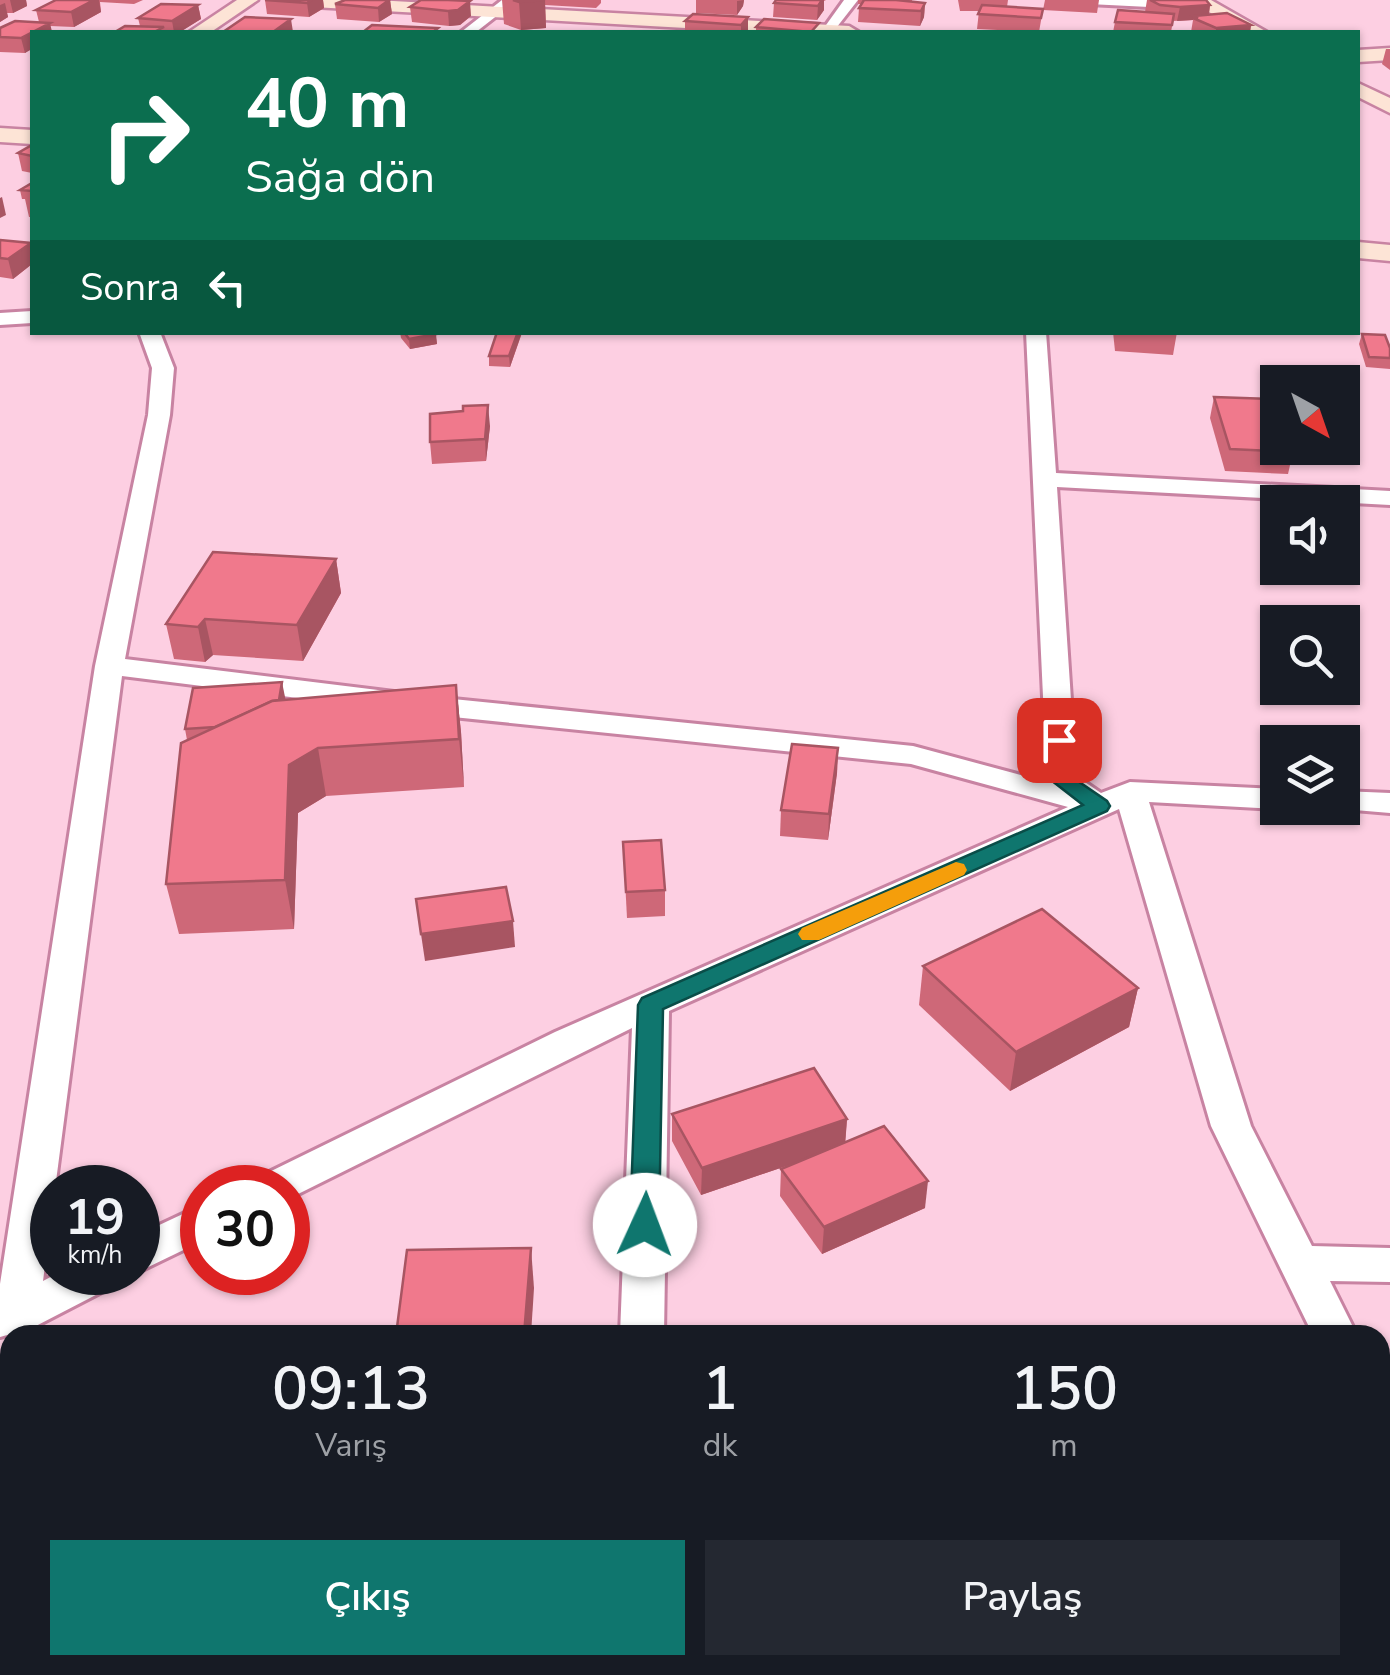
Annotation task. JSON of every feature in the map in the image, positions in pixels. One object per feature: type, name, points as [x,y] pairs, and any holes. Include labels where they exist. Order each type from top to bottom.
[{"type":"street","points":[[202,30],[250,0]]},
{"type":"street","points":[[277,0],[502,6],[664,27],[786,30]]},
{"type":"street","points":[[828,30],[851,0]]},
{"type":"street","points":[[1089,0],[1209,2],[1275,30]]},
{"type":"street","points":[[1209,2],[1254,30]]},
{"type":"street","points":[[471,30],[502,6]]},
{"type":"street","points":[[1360,56],[1390,54]]},
{"type":"street","points":[[1360,75],[1390,91]]},
{"type":"street","points":[[1360,90],[1390,107]]},
{"type":"street","points":[[0,122],[30,124]]},
{"type":"street","points":[[0,136],[30,137]]},
{"type":"street","points":[[1360,233],[1390,236]]},
{"type":"street","points":[[1360,250],[1390,253]]},
{"type":"street","points":[[0,319],[30,317]]},
{"type":"street","points":[[8,1318],[109,666],[158,414],[163,368],[150,335]]},
{"type":"street","points":[[1036,335],[1062,780],[1114,799]]},
{"type":"street","points":[[1042,479],[1390,498]]},
{"type":"street","points":[[109,666],[444,707],[912,755],[1114,799],[1260,798]]},
{"type":"street","points":[[310,1170],[568,1041],[1114,799]]},
{"type":"street","points":[[1114,799],[1231,1126],[1330,1325]]},
{"type":"street","points":[[1360,802],[1390,803]]},
{"type":"street","points":[[642,1325],[651,1005]]},
{"type":"street","points":[[1300,1264],[1390,1265]]},
{"type":"street","points":[[8,1318],[55,1295]]},
{"type":"building","points":[[56,0],[94,0],[71,12],[36,10]]},
{"type":"building","points":[[265,0],[312,0],[307,3]]},
{"type":"building","points":[[345,0],[389,0],[378,8],[335,4]]},
{"type":"building","points":[[421,0],[470,1],[458,10],[448,11],[410,7]]},
{"type":"building","points":[[822,0],[818,6],[774,3]]},
{"type":"building","points":[[864,0],[925,3],[921,11],[859,8]]},
{"type":"building","points":[[1150,0],[1206,0],[1210,5],[1180,7]]},
{"type":"building","points":[[161,4],[198,5],[172,21],[138,18]]},
{"type":"building","points":[[982,5],[1043,9],[1041,18],[978,14]]},
{"type":"building","points":[[1118,10],[1174,14],[1172,25],[1115,22]]},
{"type":"building","points":[[1227,13],[1251,25],[1216,28],[1193,18],[1198,18],[1194,16]]},
{"type":"building","points":[[693,14],[748,17],[741,25],[685,21]]},
{"type":"building","points":[[245,17],[291,19],[276,30],[226,30]]},
{"type":"building","points":[[764,19],[819,23],[813,30],[756,27]]},
{"type":"building","points":[[15,21],[50,23],[21,38],[0,37],[0,28]]},
{"type":"building","points":[[372,25],[438,28],[436,30],[366,30]]},
{"type":"building","points":[[125,26],[164,27],[158,30],[118,30]]},
{"type":"building","points":[[0,240],[30,243],[8,259],[0,258]]},
{"type":"building","points":[[1362,334],[1385,335],[1390,358],[1369,357]]},
{"type":"building","points":[[496,335],[517,335],[509,356],[489,356]]},
{"type":"building","points":[[1214,397],[1260,399],[1260,450],[1230,449]]},
{"type":"building","points":[[488,405],[485,439],[430,442],[430,414]]},
{"type":"building","points":[[213,552],[336,559],[297,625],[205,619],[198,627],[166,624]]},
{"type":"building","points":[[282,682],[279,700],[215,727],[185,729],[193,688]]},
{"type":"building","points":[[456,685],[459,739],[318,748],[289,765],[285,880],[166,884],[181,743],[272,701]]},
{"type":"building","points":[[792,744],[838,748],[829,814],[781,810]]},
{"type":"building","points":[[661,840],[665,890],[626,892],[623,842]]},
{"type":"building","points":[[506,887],[513,921],[421,934],[416,899]]},
{"type":"building","points":[[1042,909],[1138,988],[1016,1052],[923,966]]},
{"type":"building","points":[[814,1068],[847,1119],[702,1168],[672,1114]]},
{"type":"building","points":[[884,1126],[928,1181],[824,1227],[781,1169]]},
{"type":"building","points":[[531,1248],[525,1325],[397,1325],[407,1250]]},
{"type":"slow traffic","points":[[810,934],[956,870]]},
{"type":"route","points":[[645,1225],[651,1005],[1099,806],[1062,780],[1059,740]]}]
